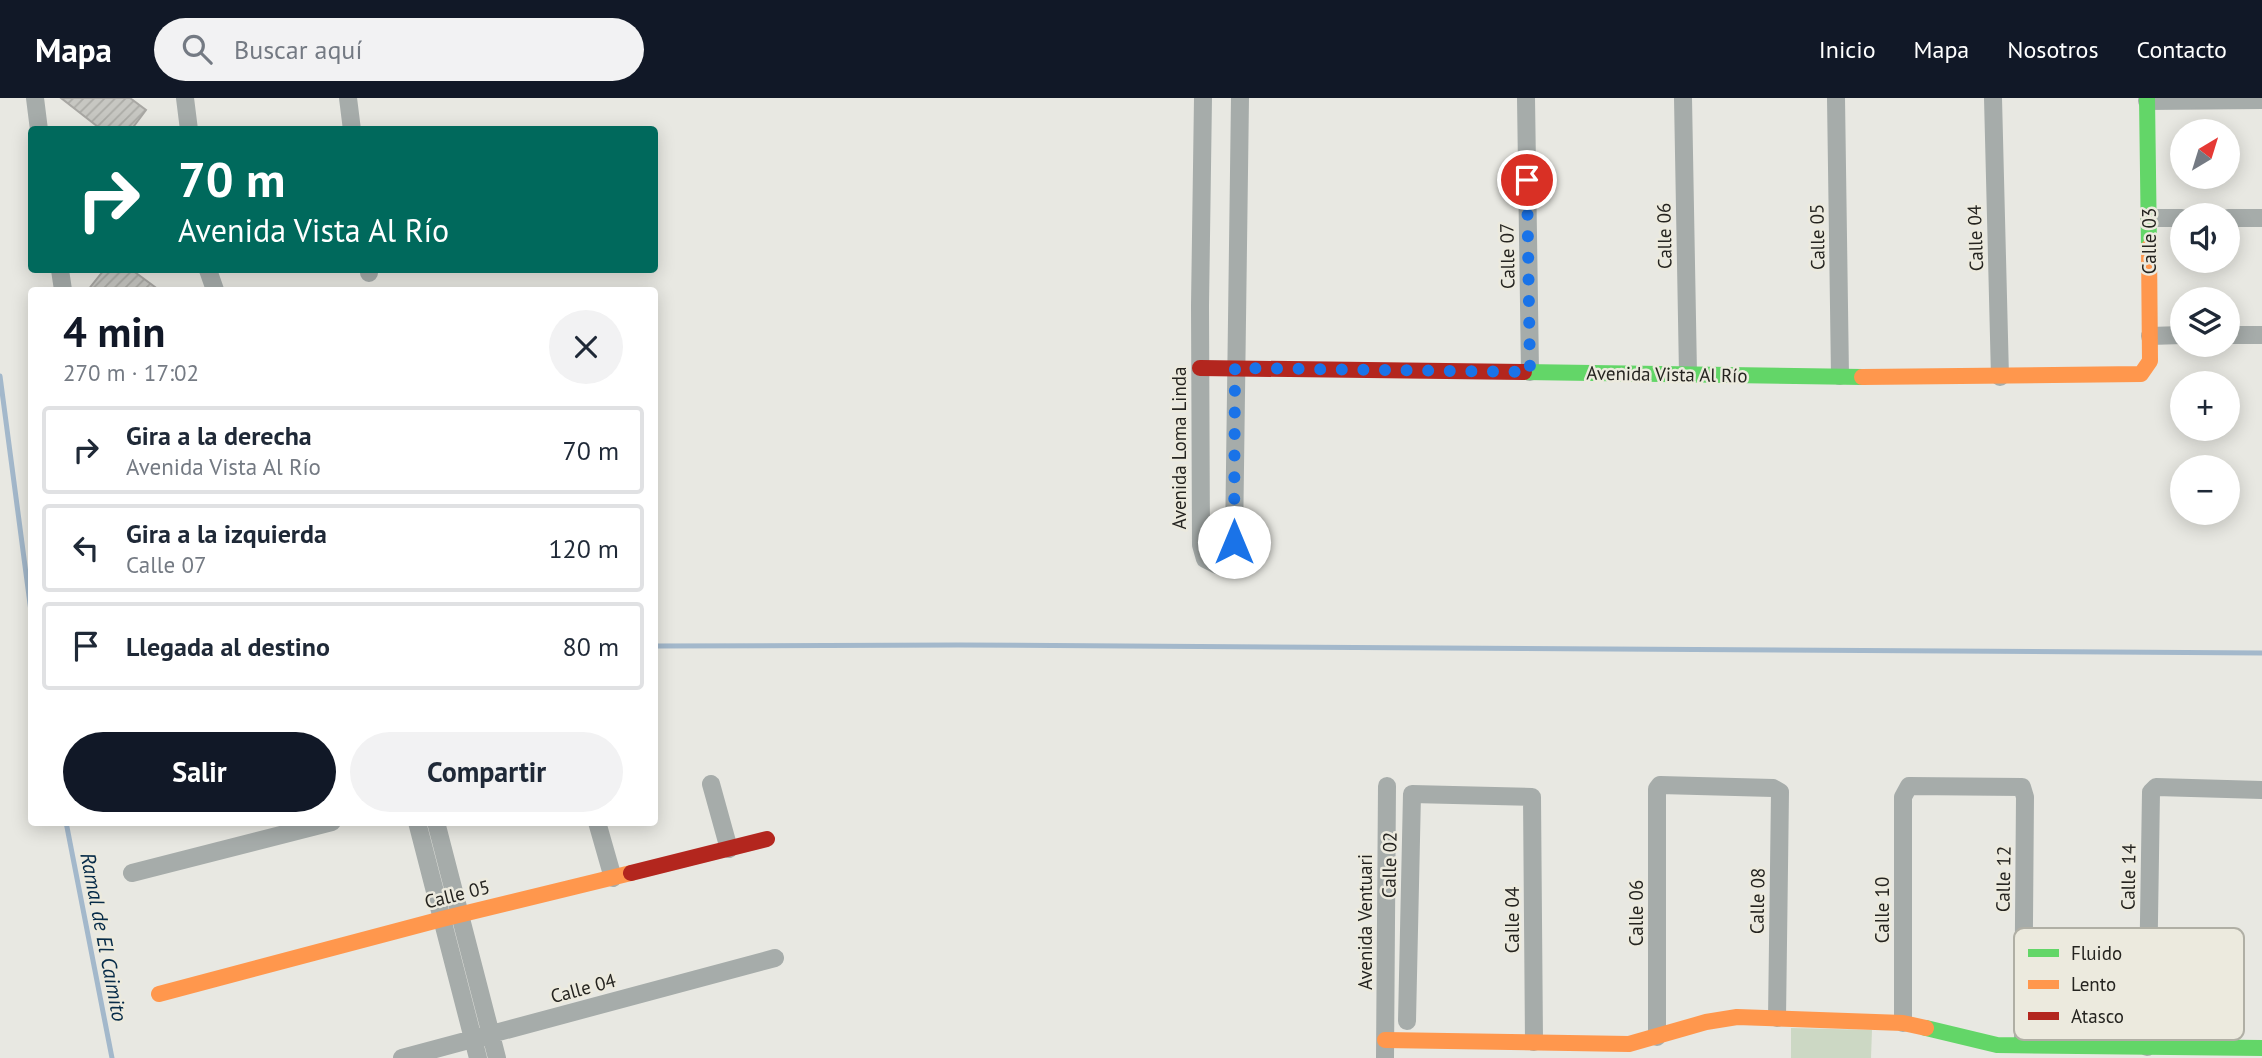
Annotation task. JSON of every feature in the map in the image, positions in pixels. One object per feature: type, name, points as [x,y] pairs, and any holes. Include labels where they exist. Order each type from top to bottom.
[{"type":"street","points":[[34,98],[38,126]]},
{"type":"street","points":[[185,98],[188,126]]},
{"type":"street","points":[[348,98],[352,126]]},
{"type":"street","name":"Avenida Loma Linda","points":[[1203,98],[1200,545],[1205,559],[1217,565],[1228,561],[1234,542],[1240,98]]},
{"type":"street","name":"Calle 07","points":[[1526,98],[1530,372]]},
{"type":"street","name":"Calle 06","points":[[1683,98],[1688,374]]},
{"type":"street","name":"Calle 05","points":[[1836,98],[1840,376]]},
{"type":"street","name":"Calle 04","points":[[1993,98],[2000,377]]},
{"type":"street","points":[[2147,100],[2262,100]]},
{"type":"street","name":"Calle 03","points":[[2134,376],[2141,374],[2148,366],[2150,336],[2147,100]]},
{"type":"street","points":[[2149,218],[2170,218]]},
{"type":"street","points":[[2240,218],[2262,218]]},
{"type":"street","points":[[2150,336],[2170,335]]},
{"type":"street","points":[[2240,335],[2262,335]]},
{"type":"street","name":"Avenida Vista Al Río","points":[[1200,368],[1840,376],[2134,376]]},
{"type":"street","points":[[711,784],[729,849]]},
{"type":"street","name":"Calle 06","points":[[1657,1037],[1657,789],[1660,785],[1773,788]]},
{"type":"street","name":"Avenida Ventuari","points":[[1385,1049],[1387,786]]},
{"type":"street","name":"Calle 10","points":[[1903,1023],[1903,797],[1909,786],[2022,787],[2025,797]]},
{"type":"street","name":"Calle 14","points":[[2149,928],[2151,792],[2156,787],[2262,790]]},
{"type":"street","name":"Calle 08","points":[[1773,788],[1780,792],[1777,1018]]},
{"type":"street","name":"Calle 02","points":[[1407,1021],[1412,794],[1532,797]]},
{"type":"street","name":"Calle 04","points":[[1532,797],[1534,1042]]},
{"type":"street","name":"Calle 12","points":[[2024,928],[2025,797]]},
{"type":"street","points":[[132,873],[316,826]]},
{"type":"street","points":[[418,826],[478,1058]]},
{"type":"street","points":[[437,826],[497,1058]]},
{"type":"street","points":[[598,826],[613,878]]},
{"type":"street","name":"Calle 05","points":[[159,994],[442,919],[767,839]]},
{"type":"street","name":"Calle 04","points":[[402,1058],[775,957]]},
{"type":"street","points":[[1385,1049],[1534,1042],[1614,1051],[1724,1018],[1903,1023],[1982,1050],[1997,1045],[2023,1044],[2262,1048]]},
{"type":"street","name":"Calle 12","points":[[2023,1040],[2023,1044]]},
{"type":"street","name":"Calle 14","points":[[2147,1040],[2147,1046]]},
{"type":"green space","points":[[1791,1028],[1872,1030],[1871,1058],[1791,1058]]},
{"type":"building","points":[[61,98],[130,98],[146,110],[134,126],[97,126]]},
{"type":"building","points":[[102,273],[136,273],[155,287],[90,287]]},
{"type":"waterway","name":"Ramal de El Caimito","points":[[0,376],[28,589]]},
{"type":"waterway","points":[[658,646],[958,645],[2262,653]]},
{"type":"waterway","name":"Ramal de El Caimito","points":[[67,826],[112,1058]]},
{"type":"traffic: fast","points":[[2147,98],[2149,247]]},
{"type":"traffic: fast","points":[[1524,372],[1862,377]]},
{"type":"traffic: fast","points":[[1926,1028],[1997,1045],[2262,1048]]},
{"type":"traffic: slow","points":[[1862,377],[2141,374],[2150,361],[2149,247]]},
{"type":"traffic: slow","points":[[159,994],[442,919],[631,873]]},
{"type":"traffic: slow","points":[[1385,1040],[1629,1044],[1706,1022],[1737,1017],[1903,1023],[1926,1028]]},
{"type":"traffic: jam","points":[[1200,368],[1524,372]]},
{"type":"traffic: jam","points":[[631,873],[767,839]]},
{"type":"route","points":[[1234,542],[1235,368],[1530,372],[1527,180]]}]
